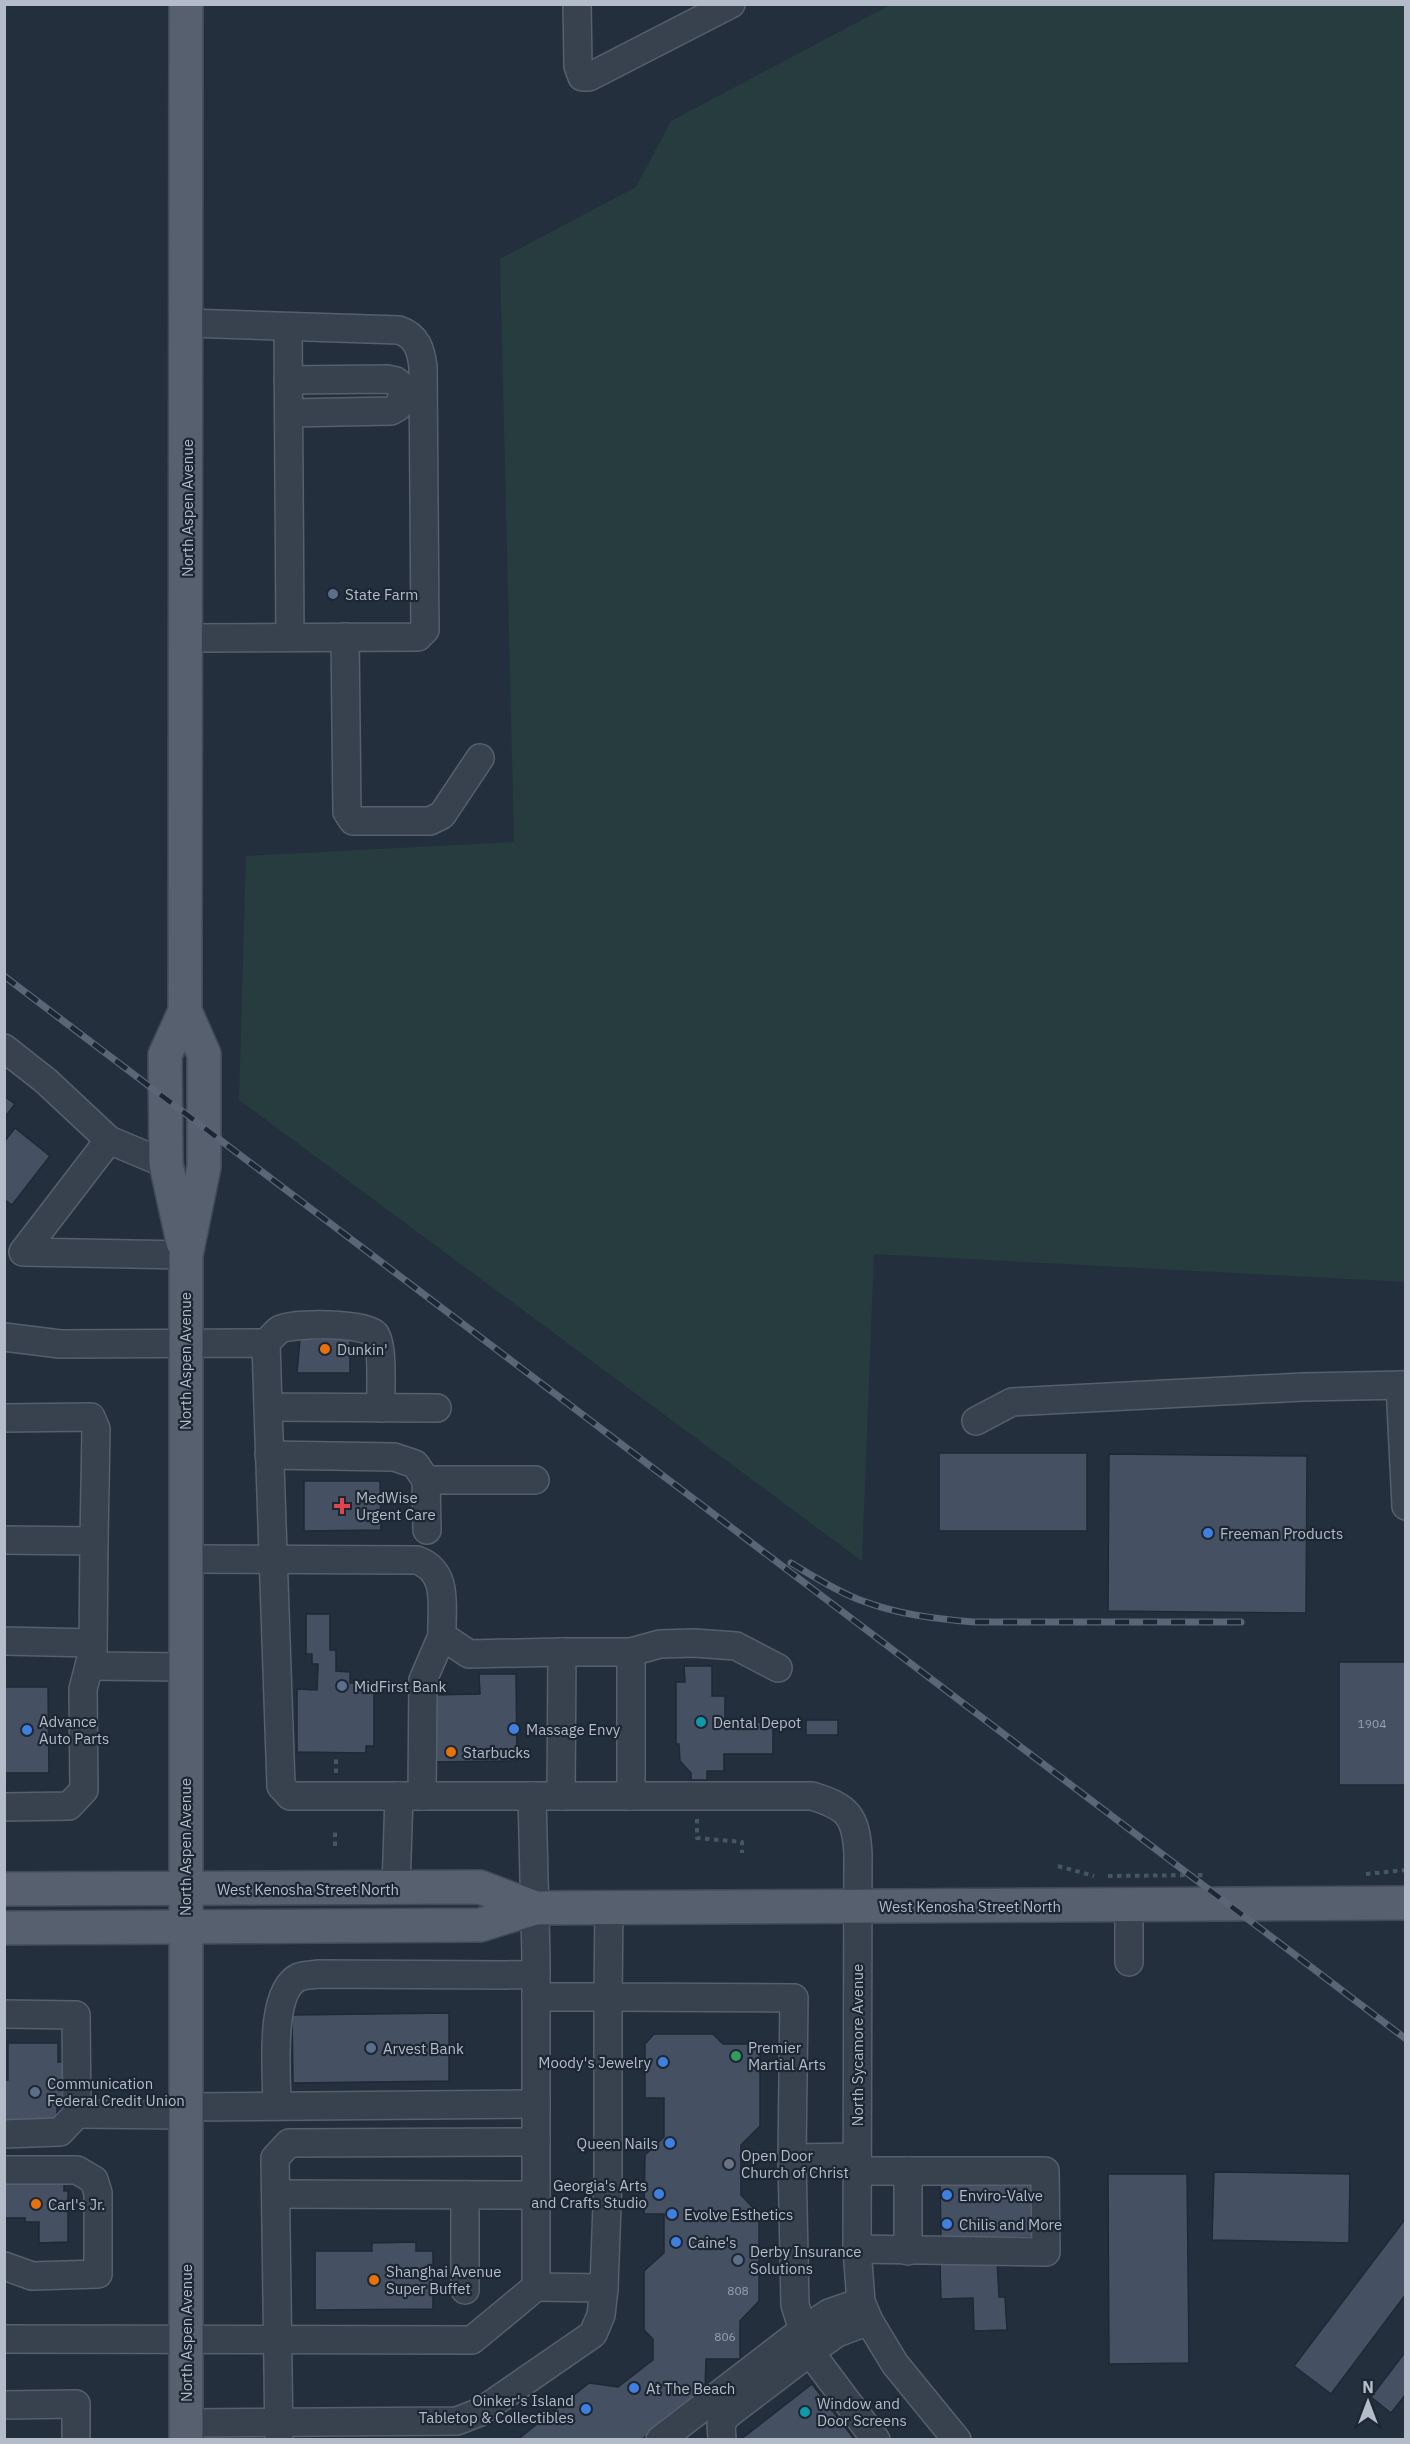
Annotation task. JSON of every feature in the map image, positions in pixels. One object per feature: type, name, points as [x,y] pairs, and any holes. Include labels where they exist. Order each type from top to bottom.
[{"type":"main road","name":"North Aspen Avenue","points":[[186,4],[185,1011],[165,1055],[166,1164],[186,1255]]},
{"type":"main road","name":"North Aspen Avenue","points":[[185,1011],[204,1054],[204,1167],[186,1255],[184,1667],[186,2431]]},
{"type":"main road","name":"West Kenosha Street North","points":[[4,1889],[480,1887],[535,1908]]},
{"type":"main road","name":"West Kenosha Street North","points":[[4,1928],[480,1926],[535,1908],[1406,1903]]},
{"type":"street","points":[[577,4],[578,66],[582,76],[589,77],[731,4]]},
{"type":"street","points":[[187,323],[399,330],[408,333],[418,345],[423,367],[425,630],[418,638],[187,638]]},
{"type":"street","points":[[288,327],[290,638]]},
{"type":"street","points":[[288,380],[387,379],[396,381],[402,386],[402,397],[398,407],[391,411],[289,413]]},
{"type":"street","points":[[345,638],[347,812],[353,821],[430,821],[442,815],[480,758]]},
{"type":"street","points":[[4,1048],[46,1081],[109,1140],[166,1164]]},
{"type":"street","points":[[14,1252],[109,1140]]},
{"type":"street","points":[[14,1252],[186,1255]]},
{"type":"street","points":[[4,1337],[60,1344],[266,1343],[280,1329],[296,1326],[356,1326],[374,1333],[379,1346],[381,1408]]},
{"type":"street","name":"North Sycamore Avenue","points":[[266,1343],[281,1786],[290,1796],[812,1796],[837,1804],[851,1817],[857,1838],[858,1906],[857,2249],[865,2311],[895,2364],[944,2436]]},
{"type":"street","points":[[976,1421],[1012,1402],[1303,1387],[1403,1385],[1406,1506]]},
{"type":"street","points":[[268,1407],[436,1408]]},
{"type":"street","points":[[4,1418],[91,1417],[96,1429],[91,1654],[83,1689],[84,1790],[69,1806],[4,1807]]},
{"type":"street","points":[[269,1455],[394,1457],[415,1464],[426,1480],[426,1530]]},
{"type":"street","points":[[426,1480],[535,1480]]},
{"type":"street","points":[[4,1540],[94,1541]]},
{"type":"street","points":[[185,1559],[417,1560],[428,1564],[438,1574],[441,1584],[442,1636],[423,1680],[411,1796],[396,1888]]},
{"type":"street","points":[[442,1636],[469,1654]]},
{"type":"street","points":[[4,1641],[184,1667]]},
{"type":"street","points":[[429,1666],[469,1654],[631,1652],[660,1644],[694,1642],[736,1646],[778,1668]]},
{"type":"street","points":[[561,1796],[562,1652]]},
{"type":"street","points":[[631,1652],[631,1796]]},
{"type":"street","points":[[532,1796],[536,1986],[536,2287]]},
{"type":"street","points":[[1129,1905],[1129,1962]]},
{"type":"street","points":[[186,2431],[279,2431],[457,2421],[480,2412],[593,2334],[600,2314],[604,2288],[608,2177],[609,1907]]},
{"type":"street","points":[[278,2106],[278,2019],[282,1995],[298,1977],[318,1974],[536,1986],[608,1997],[794,1998],[792,2157],[795,2305],[806,2341],[876,2439]]},
{"type":"street","points":[[4,2014],[76,2015],[77,2114],[60,2132],[4,2134]]},
{"type":"street","points":[[77,2114],[278,2106],[536,2104]]},
{"type":"street","points":[[279,2431],[275,2158],[289,2143],[536,2142]]},
{"type":"street","points":[[792,2157],[908,2171],[1045,2171],[1046,2252],[857,2249]]},
{"type":"street","points":[[4,2170],[77,2170],[94,2181],[98,2193],[98,2274],[32,2276],[7,2272]]},
{"type":"street","points":[[908,2171],[908,2251]]},
{"type":"street","points":[[276,2194],[536,2195]]},
{"type":"street","points":[[465,2195],[465,2290]]},
{"type":"street","points":[[4,2339],[472,2340],[536,2287],[604,2288]]},
{"type":"street","points":[[722,2439],[721,2424],[728,2415],[806,2341],[829,2313],[865,2311]]},
{"type":"street","points":[[660,2439],[806,2341]]},
{"type":"street","points":[[4,2405],[76,2404],[76,2439]]},
{"type":"path","points":[[697,1796],[697,1838],[742,1842],[742,1853]]},
{"type":"path","points":[[335,1829],[335,1846]]},
{"type":"path","points":[[1058,1866],[1083,1875],[1101,1877],[1135,1874],[1215,1875]]},
{"type":"path","points":[[1356,1875],[1406,1870]]},
{"type":"green space","points":[[890,5],[1405,5],[1406,1282],[874,1254],[862,1561],[239,1100],[246,856],[514,842],[500,259],[636,187],[671,121]]},
{"type":"building","points":[[4,1096],[15,1104],[4,1118]]},
{"type":"building","points":[[15,1128],[50,1156],[12,1205],[4,1199],[4,1142]]},
{"type":"building","name":"Dunkin'","points":[[321,1336],[350,1339],[350,1373],[297,1373],[300,1339],[321,1339]]},
{"type":"building","points":[[939,1453],[1087,1453],[1087,1531],[939,1531]]},
{"type":"building","name":"Freeman Products","points":[[1109,1454],[1307,1456],[1306,1613],[1108,1611]]},
{"type":"building","name":"MedWise Urgent Care","points":[[304,1481],[380,1481],[381,1530],[304,1531]]},
{"type":"building","name":"MidFirst Bank","points":[[306,1614],[330,1614],[330,1650],[336,1650],[336,1671],[350,1672],[350,1683],[367,1683],[367,1690],[374,1690],[374,1746],[366,1746],[366,1753],[297,1752],[297,1689],[317,1690],[318,1664],[312,1664],[312,1654],[306,1654]]},
{"type":"building","points":[[1339,1662],[1406,1662],[1406,1785],[1339,1785]]},
{"type":"building","name":"Dental Depot","points":[[684,1666],[712,1666],[712,1696],[725,1696],[725,1723],[773,1722],[773,1754],[724,1754],[724,1771],[707,1771],[707,1780],[691,1780],[691,1773],[680,1761],[679,1744],[676,1744],[676,1682],[685,1682]]},
{"type":"building","points":[[479,1674],[516,1674],[517,1761],[429,1762],[429,1695],[480,1694]]},
{"type":"building","name":"Advance Auto Parts","points":[[4,1687],[48,1687],[49,1773],[4,1773]]},
{"type":"building","points":[[806,1720],[838,1720],[838,1735],[806,1735]]},
{"type":"building","name":"Arvest Bank","points":[[449,2013],[449,2081],[293,2083],[292,2015]]},
{"type":"building","points":[[654,2034],[713,2034],[723,2044],[760,2044],[760,2126],[741,2145],[741,2195],[759,2214],[759,2301],[740,2321],[740,2359],[706,2359],[705,2389],[641,2440],[517,2440],[589,2383],[618,2387],[653,2360],[653,2339],[644,2330],[644,2271],[664,2253],[664,2214],[644,2214],[645,2155],[664,2137],[664,2098],[645,2098],[645,2044]]},
{"type":"building","name":"Communication Federal Credit Union","points":[[8,2043],[58,2043],[58,2062],[66,2062],[66,2103],[57,2103],[57,2121],[4,2121],[4,2080],[8,2080]]},
{"type":"building","points":[[1214,2172],[1350,2174],[1349,2243],[1212,2240]]},
{"type":"building","points":[[1108,2174],[1187,2174],[1189,2363],[1109,2364]]},
{"type":"building","name":"Carl's Jr.","points":[[64,2175],[64,2191],[68,2191],[68,2242],[39,2243],[39,2222],[25,2222],[25,2218],[4,2218],[4,2176]]},
{"type":"building","points":[[1036,2178],[1037,2237],[941,2238],[940,2180]]},
{"type":"building","points":[[1406,2218],[1406,2294],[1331,2394],[1294,2366]]},
{"type":"building","name":"Shanghai Avenue Super Buffet","points":[[416,2242],[416,2251],[433,2251],[433,2309],[315,2310],[315,2251],[372,2251],[372,2243]]},
{"type":"building","points":[[997,2260],[999,2297],[1005,2297],[1007,2330],[974,2331],[973,2298],[941,2299],[940,2261]]},
{"type":"building","points":[[1406,2351],[1406,2394],[1391,2413],[1371,2397]]},
{"type":"building","name":"Window and Door Screens","points":[[812,2384],[855,2440],[740,2440]]},
{"type":"railway","points":[[4,976],[1406,2039]]},
{"type":"railway","points":[[791,1563],[833,1588],[860,1600],[888,1609],[930,1617],[974,1622],[1241,1622]]},
{"type":"place","name":"State Farm","points":[[333,594]]},
{"type":"place","name":"Dunkin'","points":[[325,1349]]},
{"type":"place","name":"MedWise Urgent Care","points":[[342,1506]]},
{"type":"place","name":"Freeman Products","points":[[1208,1533]]},
{"type":"place","name":"MidFirst Bank","points":[[342,1686]]},
{"type":"place","name":"Dental Depot","points":[[701,1722]]},
{"type":"place","name":"Massage Envy","points":[[514,1729]]},
{"type":"place","name":"Advance Auto Parts","points":[[27,1730]]},
{"type":"place","name":"Starbucks","points":[[451,1752]]},
{"type":"place","name":"Arvest Bank","points":[[371,2048]]},
{"type":"place","name":"Premier Martial Arts","points":[[736,2056]]},
{"type":"place","name":"Moody's Jewelry","points":[[663,2062]]},
{"type":"place","name":"Communication Federal Credit Union","points":[[35,2092]]},
{"type":"place","name":"Queen Nails","points":[[670,2143]]},
{"type":"place","name":"Open Door Church of Christ","points":[[729,2164]]},
{"type":"place","name":"Georgia's Arts and Crafts Studio","points":[[659,2194]]},
{"type":"place","name":"Enviro-Valve","points":[[947,2195]]},
{"type":"place","name":"Carl's Jr.","points":[[36,2204]]},
{"type":"place","name":"Evolve Esthetics","points":[[672,2214]]},
{"type":"place","name":"Chilis and More","points":[[947,2224]]},
{"type":"place","name":"Caine's","points":[[676,2242]]},
{"type":"place","name":"Derby Insurance Solutions","points":[[738,2260]]},
{"type":"place","name":"Shanghai Avenue Super Buffet","points":[[374,2280]]},
{"type":"place","name":"At The Beach","points":[[634,2388]]},
{"type":"place","name":"Oinker's Island Tabletop & Collectibles","points":[[586,2409]]},
{"type":"place","name":"Window and Door Screens","points":[[805,2412]]}]
